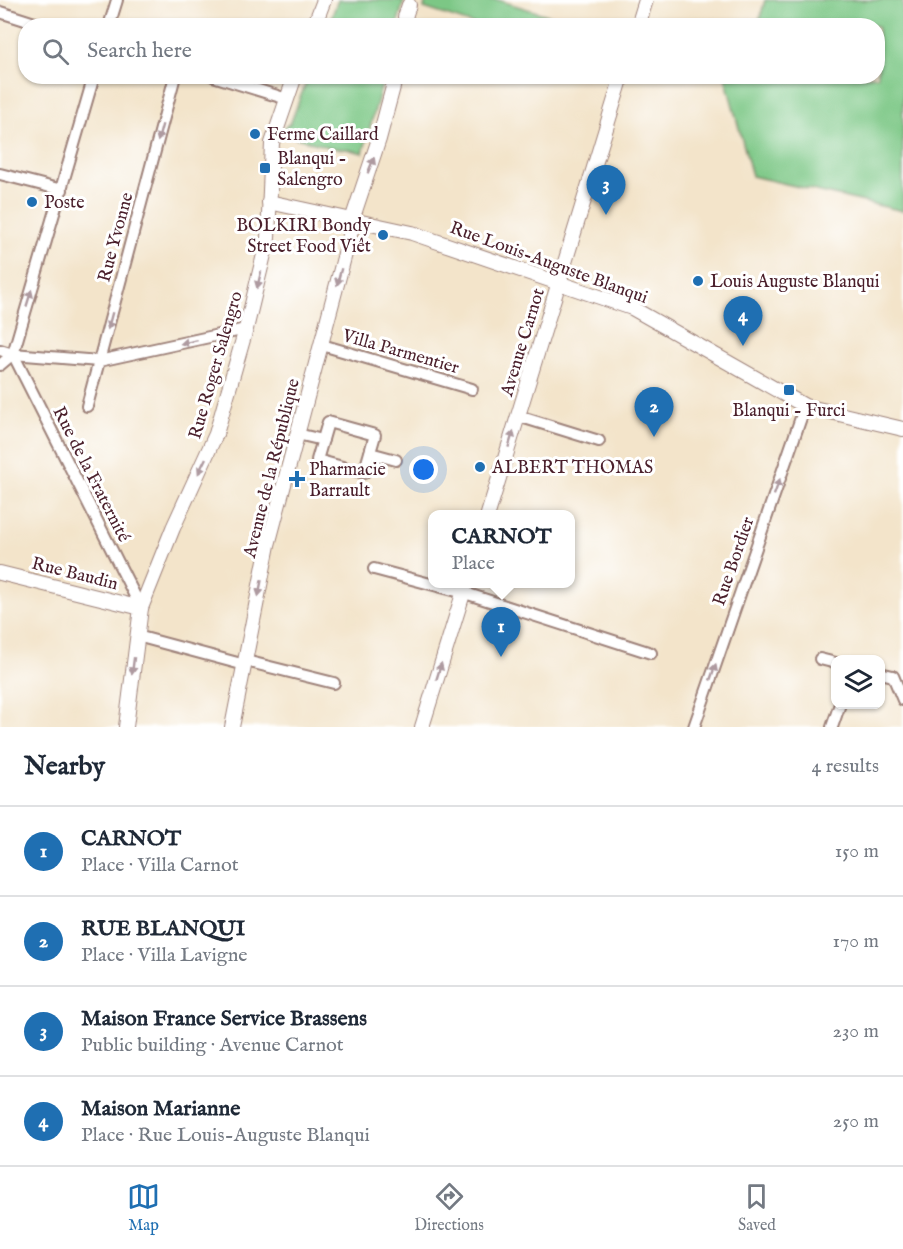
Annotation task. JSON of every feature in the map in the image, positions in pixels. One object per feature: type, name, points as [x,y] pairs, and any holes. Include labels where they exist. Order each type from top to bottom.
[{"type":"street","points":[[111,18],[117,0]]},
{"type":"street","points":[[317,18],[324,0]]},
{"type":"street","points":[[640,18],[646,0]]},
{"type":"street","points":[[405,18],[409,5]]},
{"type":"street","points":[[0,12],[19,18]]},
{"type":"street","points":[[0,365],[14,354],[92,84]]},
{"type":"street","name":"Rue Yvonne","points":[[87,406],[173,84]]},
{"type":"street","points":[[239,84],[287,99]]},
{"type":"street","name":"Rue Roger Salengro","points":[[126,727],[141,608],[173,528],[212,445],[246,330],[268,238],[272,143],[293,84]]},
{"type":"street","name":"Avenue de la République","points":[[232,727],[268,545],[352,220],[379,140],[394,84]]},
{"type":"street","name":"Avenue Carnot","points":[[489,510],[620,84]]},
{"type":"street","points":[[0,174],[62,190]]},
{"type":"street","name":"Rue Louis-Auguste Blanqui","points":[[269,202],[412,233],[632,308],[805,406],[903,429]]},
{"type":"street","points":[[0,350],[14,354],[99,361],[246,330]]},
{"type":"street","name":"Villa Parmentier","points":[[321,345],[472,389]]},
{"type":"street","name":"Rue de la Fraternité","points":[[14,354],[141,608]]},
{"type":"street","name":"Rue Bordier","points":[[694,727],[805,406]]},
{"type":"street","points":[[518,416],[599,441]]},
{"type":"street","points":[[328,422],[375,435],[364,473],[317,460],[323,440],[328,422]]},
{"type":"street","points":[[297,435],[323,440]]},
{"type":"street","points":[[370,453],[396,460]]},
{"type":"street","points":[[375,569],[428,580]]},
{"type":"street","name":"Rue Baudin","points":[[0,573],[141,608]]},
{"type":"street","points":[[422,727],[464,588],[651,653]]},
{"type":"street","points":[[137,636],[334,683]]},
{"type":"street","points":[[820,659],[831,662]]},
{"type":"street","points":[[885,674],[893,676],[903,700]]},
{"type":"street","points":[[832,727],[839,709]]},
{"type":"green space","points":[[338,0],[404,1],[399,18],[331,18]]},
{"type":"green space","points":[[426,0],[498,0],[557,18],[455,18],[424,8]]},
{"type":"green space","points":[[765,0],[903,0],[903,211],[752,176],[727,84],[885,84],[885,18],[760,18]]},
{"type":"green space","points":[[305,84],[382,84],[363,153],[331,148],[283,134],[284,128],[291,122]]},
{"type":"place","name":"Ferme Caillard","points":[[255,134]]},
{"type":"place","name":"Blanqui - Salengro","points":[[265,168]]},
{"type":"place","name":"Poste","points":[[32,202]]},
{"type":"place","name":"Maison France Service Brassens","points":[[606,215]]},
{"type":"place","name":"BOLKIRI Bondy Street Food Viêt","points":[[383,235]]},
{"type":"place","name":"Louis Auguste Blanqui","points":[[698,281]]},
{"type":"place","name":"Maison Marianne","points":[[743,346]]},
{"type":"place","name":"Blanqui - Furci","points":[[789,390]]},
{"type":"place","name":"RUE BLANQUI","points":[[654,437]]},
{"type":"place","name":"ALBERT THOMAS","points":[[480,467]]},
{"type":"place","name":"Pharmacie Barrault","points":[[297,479]]},
{"type":"place","name":"CARNOT","points":[[501,657]]}]
